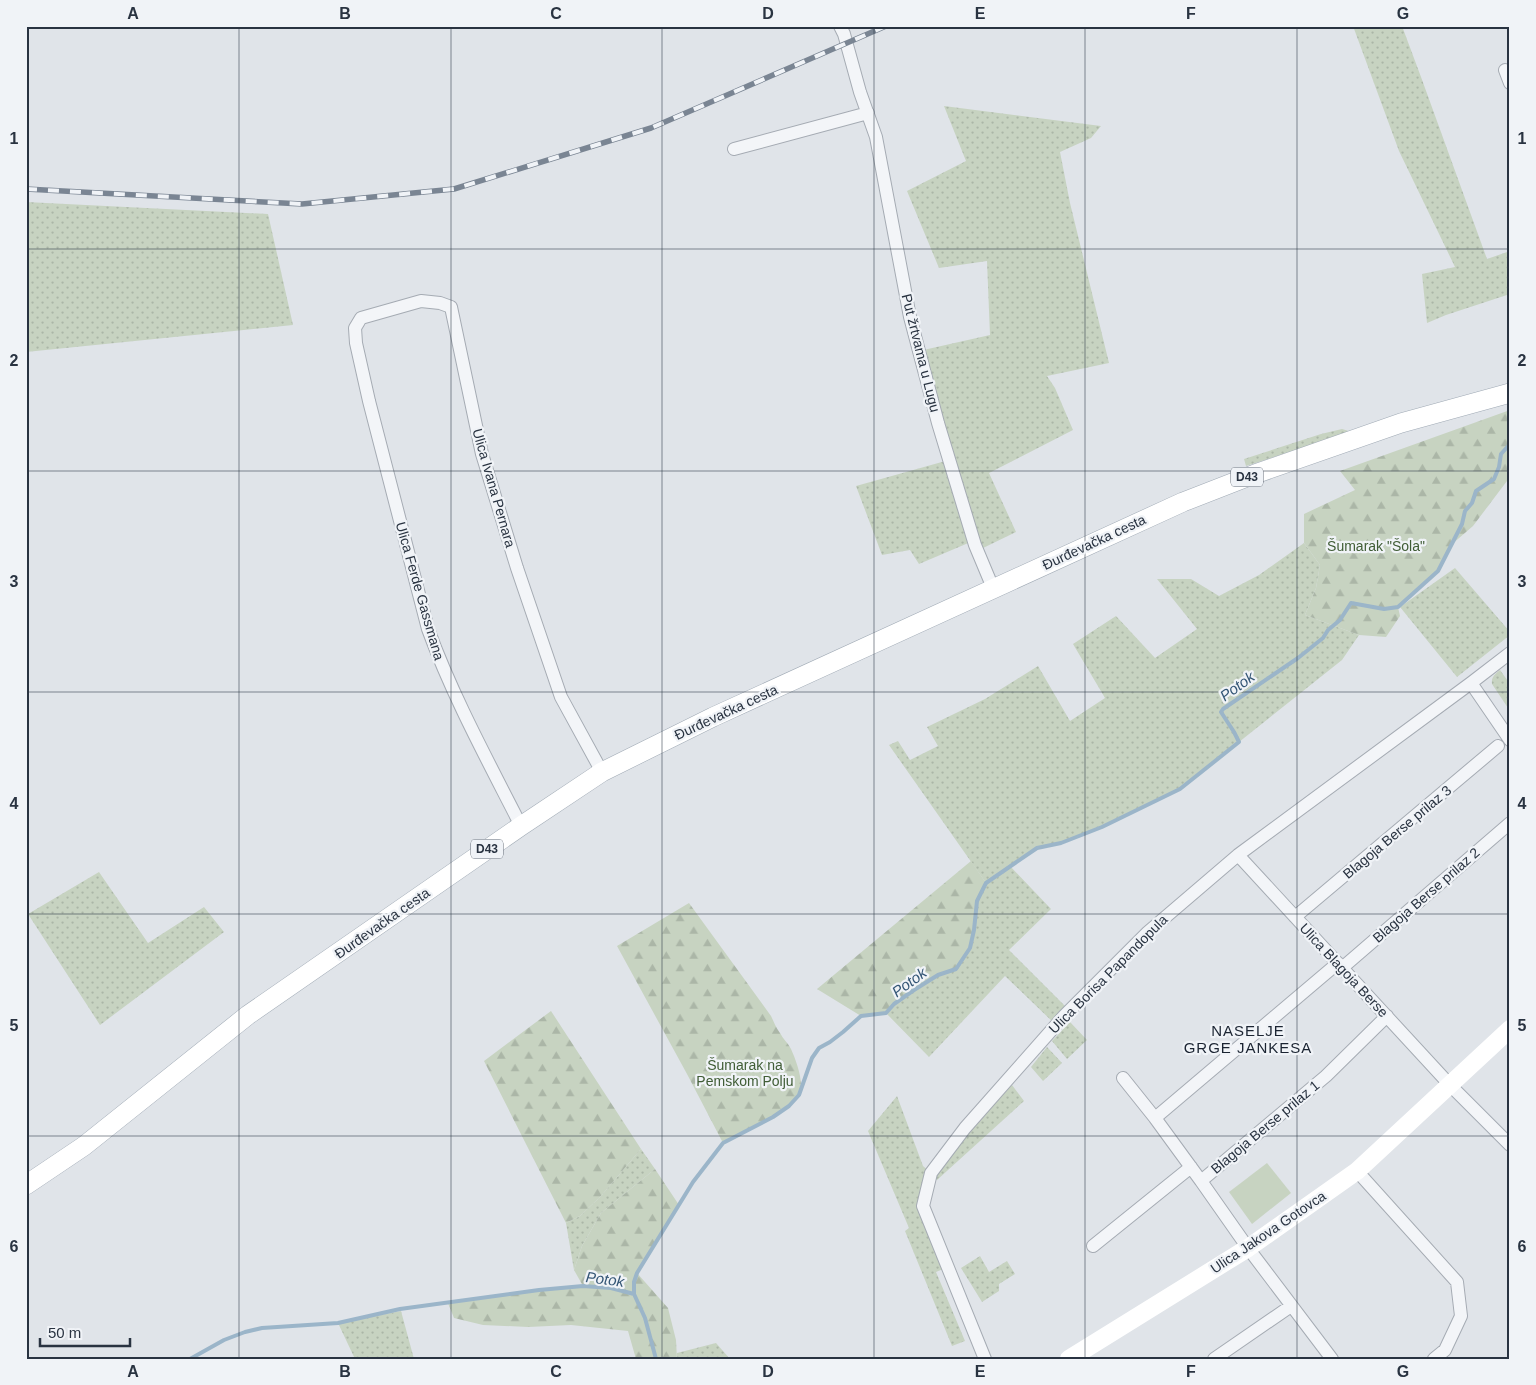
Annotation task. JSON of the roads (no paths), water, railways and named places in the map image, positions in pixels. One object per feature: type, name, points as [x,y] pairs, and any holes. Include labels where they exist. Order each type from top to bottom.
[{"type":"main road","name":"Đurđevačka cesta","points":[[26,1185],[84,1146],[248,1015],[602,772],[707,720],[1192,498],[1255,474],[1401,424],[1510,392]]},
{"type":"street","name":"Put žrtvama u Lugu","points":[[840,26],[876,137],[910,316],[938,423],[974,545],[993,588]]},
{"type":"street","points":[[1505,70],[1510,84]]},
{"type":"street","points":[[734,149],[868,113]]},
{"type":"street","name":"Ulica Ivana Pernara","points":[[356,342],[355,328],[361,318],[421,301],[440,303],[451,307],[482,454],[517,568],[561,697],[602,772]]},
{"type":"street","name":"Ulica Ferde Gassmana","points":[[356,342],[428,629],[441,665],[460,706],[521,826]]},
{"type":"street","name":"Ulica Borisa Papandopula","points":[[985,1359],[923,1206],[930,1172],[1064,1016],[1148,932],[1238,855],[1510,653]]},
{"type":"street","points":[[1471,683],[1510,740]]},
{"type":"street","name":"Blagoja Berse prilaz 3","points":[[1295,917],[1498,746]]},
{"type":"street","name":"Blagoja Berse prilaz 2","points":[[1155,1118],[1510,823]]},
{"type":"street","name":"Ulica Blagoja Berse","points":[[1238,855],[1450,1085],[1510,1145]]},
{"type":"street","name":"Blagoja Berse prilaz 1","points":[[1332,1359],[1248,1248],[1201,1181],[1326,1076],[1387,1016]]},
{"type":"street","name":"Ulica Jakova Gotovca","points":[[1069,1359],[1248,1248],[1357,1171],[1510,1029]]},
{"type":"street","points":[[1123,1078],[1201,1181]]},
{"type":"street","name":"Blagoja Berse prilaz 1","points":[[1094,1246],[1191,1167]]},
{"type":"street","points":[[1357,1171],[1457,1282],[1461,1316],[1445,1350],[1434,1359]]},
{"type":"street","points":[[1214,1359],[1291,1306]]},
{"type":"waterway","name":"Potok","points":[[190,1359],[224,1340],[262,1328],[338,1323],[400,1309],[539,1290],[583,1286],[611,1288],[634,1294],[634,1282],[637,1273],[693,1182],[723,1143],[773,1117],[789,1106],[799,1095],[812,1058],[819,1048],[830,1042],[861,1016],[886,1013],[894,1004],[914,990],[938,975],[956,969],[970,948],[977,901],[986,883],[1037,848],[1061,843],[1102,827],[1180,789],[1239,742],[1221,712],[1223,709],[1298,658],[1323,638],[1328,630],[1340,620],[1351,603],[1384,609],[1398,607],[1438,571],[1462,524],[1465,511],[1472,503],[1476,491],[1494,479],[1499,467],[1501,454],[1510,444]]},
{"type":"waterway","points":[[634,1294],[645,1318],[656,1359]]},
{"type":"railway","points":[[26,189],[302,204],[454,189],[651,128],[886,26]]},
{"type":"district","name":"NASELJE GRGE JANKESA","points":[[1248,1038]]},
{"type":"park label","name":"Šumarak \"Šola\"","points":[[1376,546]]},
{"type":"park label","name":"Šumarak na Pemskom Polju","points":[[745,1074]]}]
